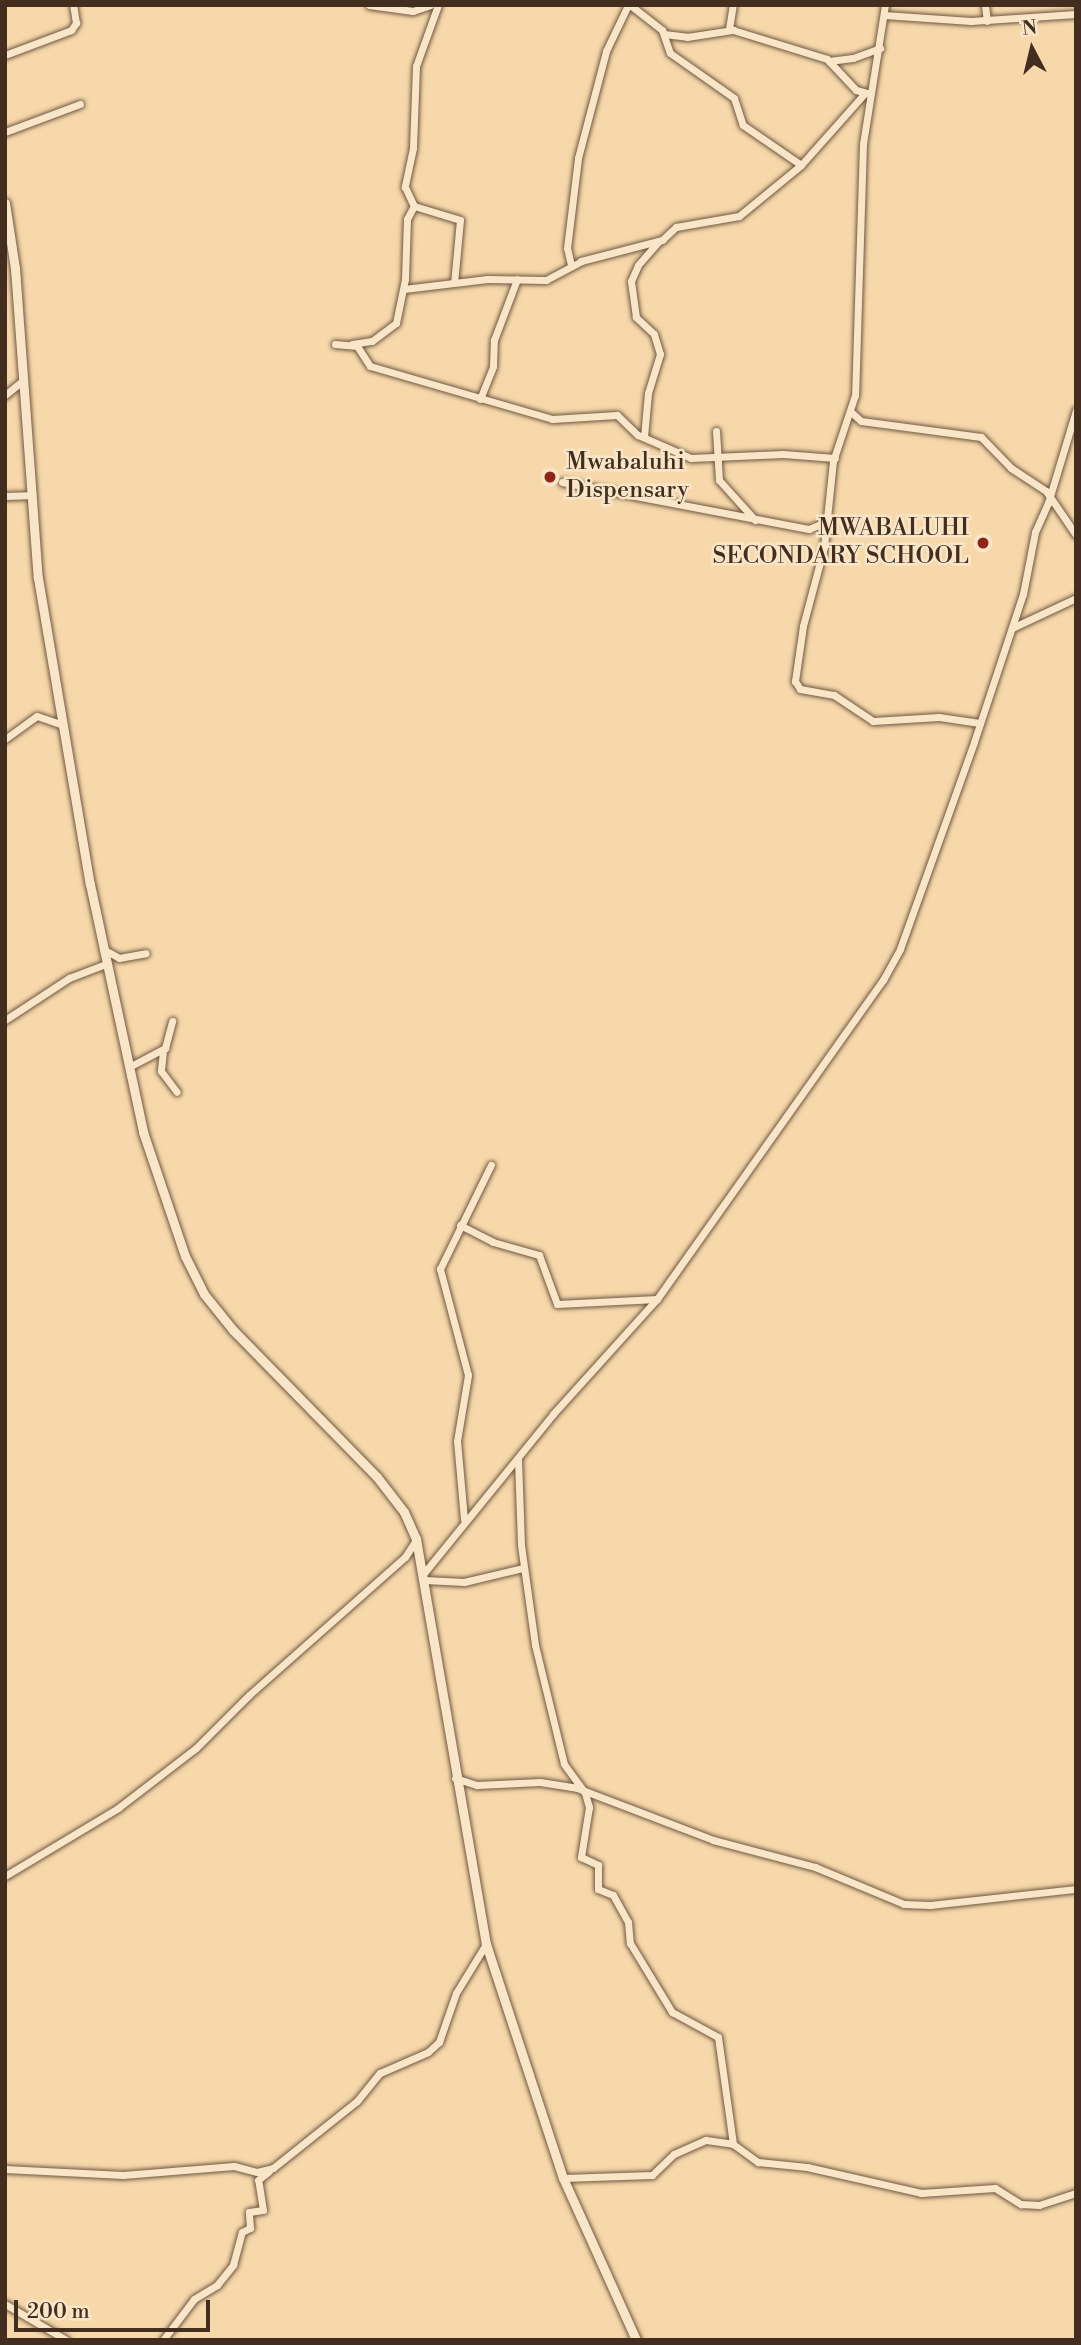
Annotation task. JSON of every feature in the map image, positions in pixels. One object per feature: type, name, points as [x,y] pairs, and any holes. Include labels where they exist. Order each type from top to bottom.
[{"type":"street","points":[[5,55],[71,30],[76,23],[73,5]]},
{"type":"street","points":[[369,5],[413,11],[430,5]]},
{"type":"street","points":[[438,5],[415,66],[413,148],[405,187],[414,205],[460,220],[454,283]]},
{"type":"street","points":[[571,265],[567,250],[578,158],[604,58],[629,5],[664,34],[687,37],[729,29],[829,61],[853,58],[880,48]]},
{"type":"street","points":[[729,29],[733,5]]},
{"type":"street","points":[[885,5],[875,91],[863,144],[858,371],[851,412],[835,458],[828,520],[803,626],[797,685],[834,695],[873,722],[939,718],[980,723]]},
{"type":"street","points":[[985,5],[986,21]]},
{"type":"street","points":[[884,15],[986,21],[1076,13]]},
{"type":"street","points":[[664,34],[670,53],[734,98],[743,125],[802,165]]},
{"type":"street","points":[[829,61],[864,94]]},
{"type":"street","points":[[644,437],[648,393],[660,354],[654,334],[636,317],[631,281],[638,265],[659,241],[676,227],[742,215],[802,165],[864,94],[875,91]]},
{"type":"street","points":[[5,132],[80,104]]},
{"type":"street","points":[[5,203],[16,287],[20,383],[38,578],[106,964],[153,1167],[185,1256],[204,1294],[233,1330],[377,1477],[404,1512],[416,1539],[455,1778],[486,1944],[563,2178],[636,2340]]},
{"type":"street","points":[[335,344],[372,341],[395,326],[404,289],[407,219],[414,205]]},
{"type":"street","points":[[404,289],[517,279],[546,280],[571,265],[659,241]]},
{"type":"street","points":[[480,400],[493,366],[494,340],[517,279]]},
{"type":"street","points":[[5,287],[16,287]]},
{"type":"street","points":[[352,344],[359,348],[366,364],[480,400],[557,419],[610,413],[622,417],[644,437],[688,457],[716,459],[783,454],[835,458]]},
{"type":"street","points":[[5,395],[20,383]]},
{"type":"street","points":[[424,1576],[464,1519],[657,1299],[888,972],[980,723],[1012,628],[1026,583],[1035,532],[1049,498],[1076,410]]},
{"type":"street","points":[[851,412],[861,421],[981,438],[1010,468],[1044,488],[1076,535]]},
{"type":"street","points":[[716,431],[716,459],[721,484],[756,521]]},
{"type":"street","points":[[562,482],[756,521],[810,529],[828,520]]},
{"type":"street","points":[[5,496],[29,495]]},
{"type":"street","points":[[1012,628],[1076,598]]},
{"type":"street","points":[[5,739],[37,716],[63,725]]},
{"type":"street","points":[[103,948],[120,958],[146,953]]},
{"type":"street","points":[[5,1020],[69,978],[106,964]]},
{"type":"street","points":[[129,1067],[163,1050],[170,1040],[172,1021]]},
{"type":"street","points":[[163,1050],[161,1071],[177,1092]]},
{"type":"street","points":[[464,1519],[457,1440],[468,1375],[440,1269],[491,1165]]},
{"type":"street","points":[[460,1225],[493,1242],[539,1255],[556,1303],[657,1299]]},
{"type":"street","points":[[518,1458],[523,1568],[535,1646],[564,1764],[577,1788],[584,1793],[589,1807],[581,1857],[598,1866],[598,1889],[613,1895],[628,1922],[630,1943],[672,2012],[718,2037],[733,2144]]},
{"type":"street","points":[[5,1876],[118,1808],[196,1748],[243,1700],[405,1557],[416,1539]]},
{"type":"street","points":[[424,1576],[464,1582],[523,1568]]},
{"type":"street","points":[[455,1778],[477,1784],[540,1782],[577,1788],[713,1840],[815,1867],[904,1904],[930,1905],[1076,1889]]},
{"type":"street","points":[[163,2340],[194,2299],[217,2285],[233,2265],[242,2232],[250,2228],[249,2212],[263,2210],[258,2180],[357,2101],[380,2073],[428,2052],[439,2042],[456,1993],[486,1944]]},
{"type":"street","points":[[563,2178],[650,2175],[698,2142],[733,2144],[758,2162],[807,2167],[921,2193],[995,2188],[1021,2204],[1039,2205],[1076,2193]]},
{"type":"street","points":[[5,2169],[123,2175],[234,2166],[257,2172],[273,2168]]},
{"type":"street","points":[[5,2304],[66,2340]]},
{"type":"place","name":"Mwabaluhi Dispensary","points":[[550,477]]},
{"type":"place","name":"MWABALUHI SECONDARY SCHOOL","points":[[983,543]]}]
